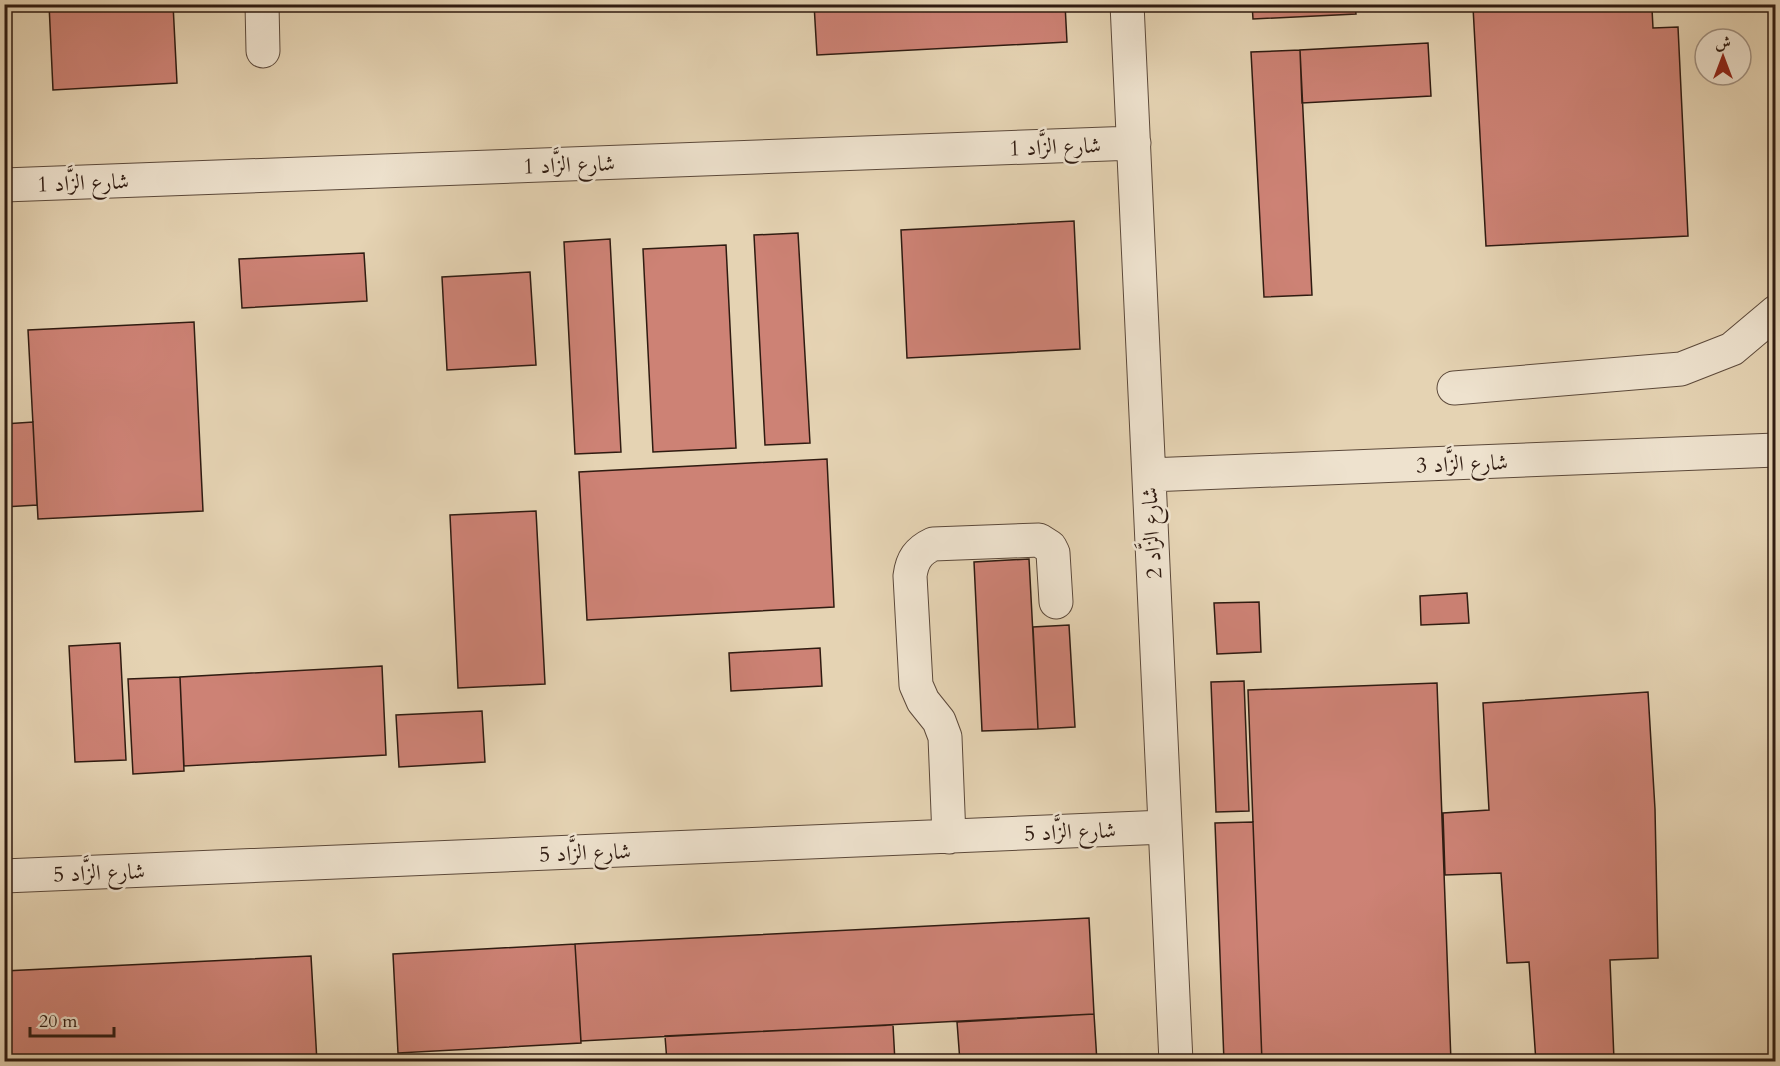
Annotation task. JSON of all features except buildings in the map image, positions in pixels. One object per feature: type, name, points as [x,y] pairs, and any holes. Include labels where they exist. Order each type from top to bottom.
[{"type":"street","points":[[262,4],[263,51]]},
{"type":"street","name":"شارع الزَّاد 2","points":[[1127,4],[1176,1062]]},
{"type":"street","name":"شارع الزَّاد 1","points":[[4,185],[1134,143]]},
{"type":"street","points":[[1454,388],[1682,369],[1732,349],[1776,312]]},
{"type":"street","name":"شارع الزَّاد 3","points":[[1149,475],[1776,450]]},
{"type":"street","points":[[949,837],[945,737],[939,721],[919,693],[915,676],[910,576],[916,556],[933,544],[943,542],[1039,540],[1050,547],[1053,553],[1056,602]]},
{"type":"street","name":"شارع الزَّاد 5","points":[[4,876],[1165,827]]}]
